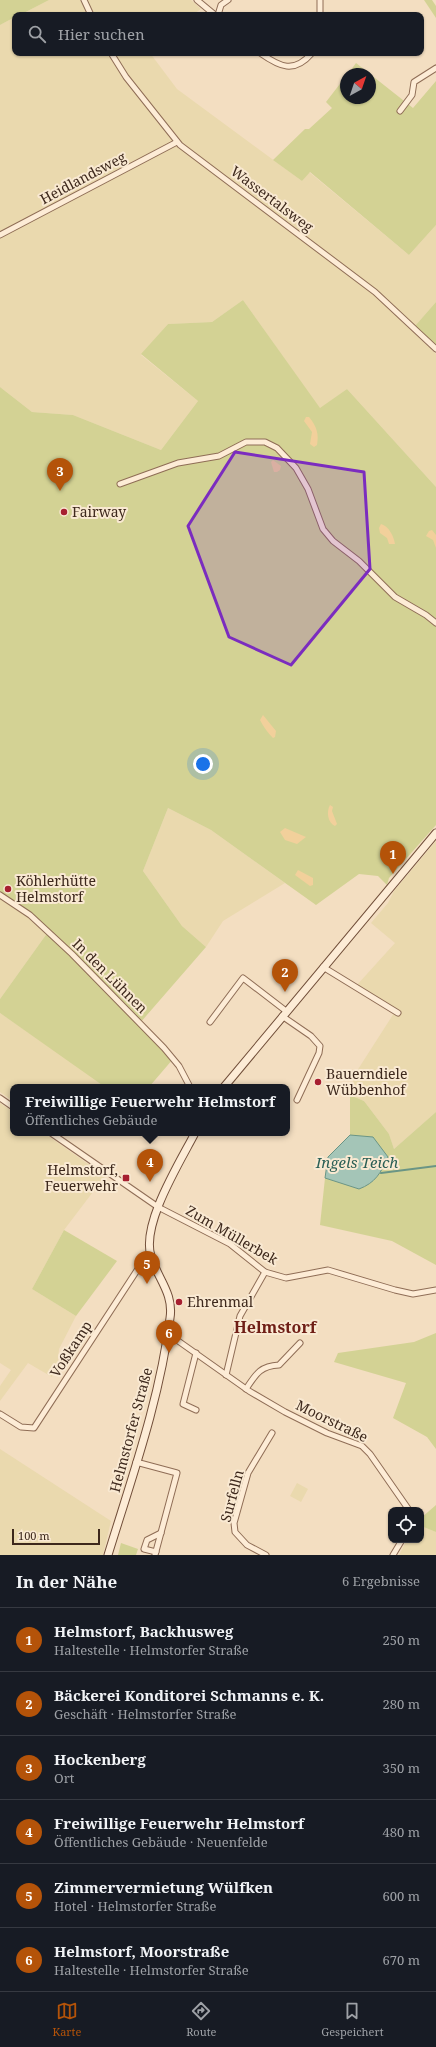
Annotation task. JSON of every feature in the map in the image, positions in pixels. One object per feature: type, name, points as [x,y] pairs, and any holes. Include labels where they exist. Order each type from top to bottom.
[{"type":"main road","points":[[226,1084],[436,832]]},
{"type":"main road","name":"Helmstorfer Straße","points":[[108,1555],[154,1400],[168,1337],[172,1309],[170,1296],[150,1254],[150,1229],[158,1207],[194,1136]]},
{"type":"street","points":[[84,0],[90,12]]},
{"type":"street","points":[[197,0],[212,12]]},
{"type":"street","points":[[218,12],[221,5],[228,0]]},
{"type":"street","points":[[320,0],[320,12]]},
{"type":"street","name":"Wassertalsweg","points":[[113,56],[130,82],[177,142],[375,292],[436,349]]},
{"type":"street","points":[[264,56],[274,63],[287,67],[298,65],[309,56]]},
{"type":"street","points":[[400,110],[412,95],[414,82],[436,68]]},
{"type":"street","name":"Heidlandsweg","points":[[0,235],[177,142]]},
{"type":"street","points":[[120,484],[178,463],[219,456],[246,442],[265,442],[277,448],[296,468],[308,489],[323,529],[333,541],[359,562],[395,598],[426,615],[436,623]]},
{"type":"street","name":"In den Lühnen","points":[[0,895],[30,915],[72,954],[164,1048],[179,1066],[188,1084]]},
{"type":"street","points":[[323,967],[398,1013]]},
{"type":"street","points":[[210,1022],[243,978],[311,1036],[320,1046],[319,1053],[297,1100]]},
{"type":"street","points":[[0,1098],[10,1105]]},
{"type":"street","name":"Zum Müllerbek","points":[[54,1136],[158,1207],[230,1244],[265,1272],[286,1278],[328,1270],[413,1294],[436,1290]]},
{"type":"street","name":"Voßkamp","points":[[0,1414],[21,1427],[34,1428],[146,1255],[150,1254]]},
{"type":"street","points":[[226,1376],[240,1316],[265,1272]]},
{"type":"street","name":"Moorstraße","points":[[168,1337],[174,1338],[226,1376],[285,1412],[327,1433],[362,1446],[370,1454],[407,1507]]},
{"type":"street","points":[[246,1389],[259,1371],[266,1366],[279,1365],[300,1342]]},
{"type":"street","points":[[196,1354],[183,1404],[196,1410]]},
{"type":"street","name":"Surfelln","points":[[266,1555],[247,1545],[235,1532],[234,1523],[248,1473],[272,1433]]},
{"type":"street","points":[[136,1462],[177,1473],[161,1533],[155,1553],[144,1549],[147,1540],[161,1533]]},
{"type":"street","points":[[393,1555],[400,1543]]},
{"type":"highlighted area","points":[[235,452],[364,472],[370,569],[291,665],[229,637],[188,526]]},
{"type":"shaded area","points":[[0,0],[49,0],[26,12],[12,12],[12,19],[0,25]]},
{"type":"shaded area","points":[[49,0],[191,0],[201,9],[196,12],[26,12]]},
{"type":"shaded area","points":[[424,0],[432,0],[436,6],[436,18]]},
{"type":"shaded area","points":[[12,19],[12,56],[152,56],[177,89],[302,181],[309,172],[409,255],[436,225],[436,302],[415,326],[376,290],[373,293],[436,354],[436,487],[347,389],[320,409],[243,300],[212,322],[168,324],[141,355],[198,401],[161,450],[73,415],[32,412],[0,387],[0,25]]},
{"type":"shaded area","points":[[356,63],[362,68],[352,68]]},
{"type":"shaded area","points":[[376,79],[413,108],[436,81],[436,225],[409,255],[310,172],[302,181],[273,160],[305,129],[309,129],[332,108],[326,102],[340,84],[340,104],[376,104]]},
{"type":"shaded area","points":[[243,300],[320,408],[347,389],[436,487],[436,825],[389,878],[387,885],[378,876],[359,874],[316,905],[211,830],[168,808],[143,871],[182,926],[206,947],[140,1023],[173,1059],[152,1084],[101,1084],[0,1013],[0,999],[48,932],[28,916],[0,898],[0,387],[32,412],[73,415],[161,450],[198,401],[141,354],[168,324],[212,322]]},
{"type":"shaded area","points":[[436,302],[436,346],[415,326]]},
{"type":"shaded area","points":[[168,808],[211,830],[285,883],[223,921],[206,947],[182,926],[143,871]]},
{"type":"shaded area","points":[[436,841],[436,1112],[394,1149],[389,1134],[364,1101],[350,1095],[355,1074],[396,1010],[357,985],[395,943],[371,923],[388,903],[394,891]]},
{"type":"shaded area","points":[[0,898],[28,916],[48,932],[0,999]]},
{"type":"shaded area","points":[[0,1013],[103,1084],[10,1084],[10,1099],[0,1092]]},
{"type":"shaded area","points":[[350,1095],[364,1101],[389,1134],[394,1149],[436,1112],[436,1265],[392,1241],[320,1225],[325,1178],[359,1189],[365,1187],[377,1177],[388,1157],[373,1138],[350,1135]]},
{"type":"shaded area","points":[[0,1103],[10,1110],[10,1136],[48,1136],[105,1176],[64,1230],[32,1289],[76,1316],[59,1349],[58,1361],[52,1377],[28,1363],[0,1401],[0,1386],[11,1370],[0,1363]]},
{"type":"shaded area","points":[[64,1230],[117,1261],[76,1316],[32,1289]]},
{"type":"shaded area","points":[[436,1333],[436,1449],[427,1437],[393,1418],[406,1383],[334,1362],[338,1353],[414,1342]]},
{"type":"shaded area","points":[[0,1449],[111,1521],[103,1555],[0,1555]]},
{"type":"shaded area","points":[[297,1483],[308,1489],[301,1502],[290,1496]]},
{"type":"shaded area","points":[[436,1505],[436,1532],[424,1527],[424,1515]]},
{"type":"shaded area","points":[[424,1527],[436,1532],[436,1555],[399,1555],[405,1543],[424,1543]]},
{"type":"shaded area","points":[[121,1543],[138,1549],[136,1555],[118,1555]]},
{"type":"sand","points":[[306,417],[309,417],[317,431],[317,445],[314,447],[310,444],[312,432],[304,421]]},
{"type":"sand","points":[[273,460],[281,466],[280,470],[277,472],[274,472],[271,462]]},
{"type":"sand","points":[[381,524],[391,532],[395,544],[389,544],[387,538],[380,533],[379,528]]},
{"type":"sand","points":[[432,530],[436,535],[436,548],[433,540],[426,536],[429,531]]},
{"type":"sand","points":[[263,715],[276,731],[275,737],[273,738],[260,720]]},
{"type":"sand","points":[[330,805],[333,807],[332,811],[337,824],[335,826],[328,817]]},
{"type":"sand","points":[[285,828],[306,837],[297,844],[285,840],[280,832]]},
{"type":"sand","points":[[298,870],[313,878],[313,885],[310,886],[295,875]]},
{"type":"water","name":"Ingels Teich","points":[[350,1135],[373,1137],[388,1157],[377,1177],[365,1187],[359,1189],[325,1178],[328,1157]]},
{"type":"waterway","points":[[381,1173],[436,1166]]},
{"type":"place","name":"Hockenberg","points":[[60,491]]},
{"type":"place","name":"Fairway","points":[[64,512]]},
{"type":"place","name":"Helmstorf, Backhusweg","points":[[393,874]]},
{"type":"place","name":"Köhlerhütte Helmstorf","points":[[8,889]]},
{"type":"place","name":"Bäckerei Konditorei Schmanns e. K.","points":[[285,992]]},
{"type":"place","name":"Bauerndiele Wübbenhof","points":[[318,1082]]},
{"type":"place","name":"Helmstorf, Feuerwehr","points":[[126,1178]]},
{"type":"place","name":"Freiwillige Feuerwehr Helmstorf","points":[[150,1182]]},
{"type":"place","name":"Zimmervermietung Wülfken","points":[[147,1284]]},
{"type":"place","name":"Ehrenmal","points":[[179,1302]]},
{"type":"place","name":"Helmstorf, Moorstraße","points":[[169,1353]]},
{"type":"district","name":"Helmstorf","points":[[275,1327]]}]
